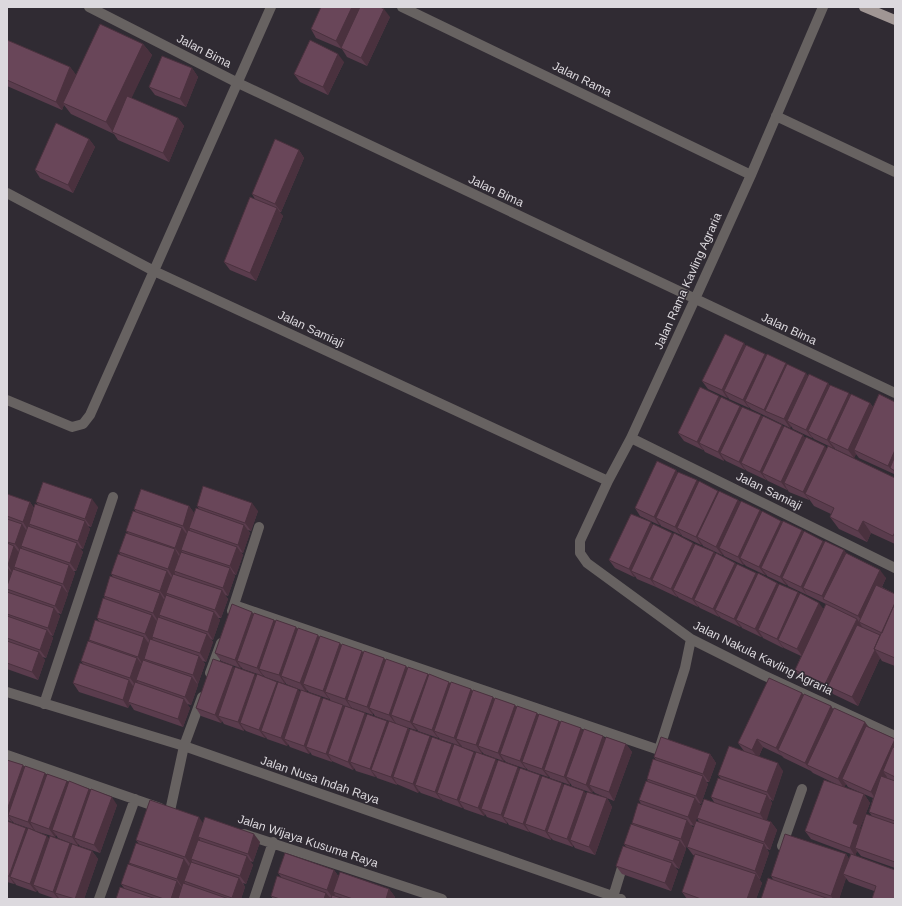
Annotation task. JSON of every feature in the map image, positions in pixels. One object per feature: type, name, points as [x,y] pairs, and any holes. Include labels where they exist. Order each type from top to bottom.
[{"type":"main road","points":[[864,7],[895,20]]},
{"type":"street","name":"Jalan Bima","points":[[88,7],[238,83],[895,393]]},
{"type":"street","points":[[7,400],[72,427],[83,424],[90,415],[271,7]]},
{"type":"street","name":"Jalan Rama","points":[[402,7],[751,175]]},
{"type":"street","name":"Jalan Rama Kavling Agraria","points":[[587,563],[580,553],[580,541],[608,481],[631,438],[695,299],[751,175],[823,7]]},
{"type":"street","points":[[776,116],[895,172]]},
{"type":"street","name":"Jalan Samiaji","points":[[7,194],[154,271],[608,481]]},
{"type":"street","name":"Jalan Samiaji","points":[[631,438],[895,568]]},
{"type":"street","points":[[44,704],[113,497]]},
{"type":"street","points":[[229,620],[259,527]]},
{"type":"street","name":"Jalan Nakula Kavling Agraria","points":[[587,563],[691,639],[762,675],[895,736]]},
{"type":"street","points":[[234,605],[658,753],[685,668],[691,639]]},
{"type":"street","points":[[7,756],[174,813],[184,746],[224,635]]},
{"type":"street","name":"Jalan Nusa Indah Raya","points":[[7,692],[184,746],[617,898]]},
{"type":"street","points":[[779,855],[802,789]]},
{"type":"street","points":[[99,899],[135,800]]},
{"type":"street","name":"Jalan Wijaya Kusuma Raya","points":[[236,831],[273,842],[425,896],[442,899]]},
{"type":"street","points":[[254,899],[273,842]]},
{"type":"street","points":[[617,898],[627,852]]},
{"type":"building","points":[[321,7],[352,7],[336,41],[311,29]]},
{"type":"building","points":[[360,7],[380,7],[384,9],[361,58],[341,48]]},
{"type":"building","points":[[100,24],[143,44],[106,122],[63,103]]},
{"type":"building","points":[[7,40],[70,67],[56,102],[7,80]]},
{"type":"building","points":[[310,40],[338,54],[323,87],[294,74]]},
{"type":"building","points":[[162,56],[192,68],[180,99],[149,87]]},
{"type":"building","points":[[127,96],[178,118],[163,153],[112,132]]},
{"type":"building","points":[[56,123],[89,139],[68,185],[35,170]]},
{"type":"building","points":[[275,139],[299,150],[275,204],[252,194]]},
{"type":"building","points":[[250,197],[277,208],[250,273],[224,262]]},
{"type":"building","points":[[725,334],[744,343],[722,390],[702,381]]},
{"type":"building","points":[[746,345],[765,354],[743,400],[724,391]]},
{"type":"building","points":[[767,354],[786,363],[764,410],[745,401]]},
{"type":"building","points":[[787,364],[806,373],[784,419],[765,411]]},
{"type":"building","points":[[809,374],[828,383],[806,430],[787,421]]},
{"type":"building","points":[[830,385],[849,393],[827,440],[808,431]]},
{"type":"building","points":[[700,387],[719,396],[697,442],[678,433]]},
{"type":"building","points":[[851,394],[870,403],[848,450],[829,441]]},
{"type":"building","points":[[879,394],[895,402],[895,450],[888,466],[854,450]]},
{"type":"building","points":[[721,397],[740,406],[718,452],[699,443]]},
{"type":"building","points":[[742,407],[761,415],[739,462],[720,453]]},
{"type":"building","points":[[763,416],[782,425],[760,472],[741,463]]},
{"type":"building","points":[[784,426],[803,435],[781,482],[762,473]]},
{"type":"building","points":[[806,437],[825,446],[803,492],[784,483]]},
{"type":"building","points":[[828,446],[895,478],[895,532],[893,536],[863,521],[858,531],[830,517],[834,508],[805,494]]},
{"type":"building","points":[[895,456],[895,471],[890,468]]},
{"type":"building","points":[[657,461],[676,470],[654,517],[635,508]]},
{"type":"building","points":[[678,472],[697,480],[675,527],[656,518]]},
{"type":"building","points":[[699,481],[718,491],[696,537],[677,528]]},
{"type":"building","points":[[43,482],[92,499],[85,519],[36,502]]},
{"type":"building","points":[[203,486],[252,503],[245,523],[197,506]]},
{"type":"building","points":[[141,489],[189,506],[183,526],[134,509]]},
{"type":"building","points":[[719,491],[738,500],[716,547],[697,537]]},
{"type":"building","points":[[7,494],[30,502],[23,522],[7,516]]},
{"type":"building","points":[[741,501],[760,510],[738,557],[719,548]]},
{"type":"building","points":[[35,504],[85,521],[78,541],[29,524]]},
{"type":"building","points":[[196,508],[244,525],[238,545],[189,528]]},
{"type":"building","points":[[133,511],[182,528],[175,548],[126,531]]},
{"type":"building","points":[[762,511],[781,521],[759,567],[740,558]]},
{"type":"building","points":[[631,514],[651,522],[629,569],[609,560]]},
{"type":"building","points":[[7,519],[22,524],[15,544],[7,542]]},
{"type":"building","points":[[783,521],[802,530],[780,577],[761,568]]},
{"type":"building","points":[[653,524],[672,533],[650,579],[631,571]]},
{"type":"building","points":[[28,526],[77,543],[70,563],[21,546]]},
{"type":"building","points":[[188,530],[237,547],[230,566],[181,550]]},
{"type":"building","points":[[804,531],[823,541],[801,587],[782,578]]},
{"type":"building","points":[[126,533],[175,549],[168,569],[119,552]]},
{"type":"building","points":[[674,533],[693,543],[671,589],[652,580]]},
{"type":"building","points":[[825,541],[844,550],[822,596],[803,588]]},
{"type":"building","points":[[7,543],[14,546],[8,565],[7,565]]},
{"type":"building","points":[[695,544],[714,552],[692,599],[673,590]]},
{"type":"building","points":[[20,548],[69,565],[63,584],[14,567]]},
{"type":"building","points":[[181,552],[230,568],[223,588],[174,571]]},
{"type":"building","points":[[716,553],[735,563],[713,609],[694,600]]},
{"type":"building","points":[[846,553],[880,570],[858,616],[823,599]]},
{"type":"building","points":[[118,554],[167,571],[160,591],[111,574]]},
{"type":"building","points":[[737,564],[756,573],[734,619],[715,610]]},
{"type":"building","points":[[13,569],[62,586],[55,606],[7,589]]},
{"type":"building","points":[[758,573],[777,583],[755,629],[736,620]]},
{"type":"building","points":[[173,574],[222,590],[215,610],[166,593]]},
{"type":"building","points":[[110,576],[160,593],[153,613],[104,596]]},
{"type":"building","points":[[779,584],[798,592],[777,639],[758,630]]},
{"type":"building","points":[[876,585],[895,594],[895,603],[882,633],[859,622]]},
{"type":"building","points":[[7,592],[54,608],[48,628],[7,614]]},
{"type":"building","points":[[800,593],[819,603],[797,649],[778,640]]},
{"type":"building","points":[[166,595],[214,612],[208,632],[159,615]]},
{"type":"building","points":[[103,598],[152,615],[145,634],[97,618]]},
{"type":"building","points":[[895,603],[895,658],[874,649]]},
{"type":"building","points":[[232,604],[252,612],[235,660],[215,653]]},
{"type":"building","points":[[826,604],[857,619],[825,684],[795,670]]},
{"type":"building","points":[[254,613],[274,620],[257,668],[237,661]]},
{"type":"building","points":[[7,616],[47,630],[40,650],[7,638]]},
{"type":"building","points":[[158,617],[207,634],[200,653],[152,637]]},
{"type":"building","points":[[95,620],[144,637],[138,657],[89,640]]},
{"type":"building","points":[[276,620],[296,627],[279,675],[259,669]]},
{"type":"building","points":[[857,625],[880,635],[874,649],[875,650],[852,697],[828,686]]},
{"type":"building","points":[[298,628],[318,635],[300,683],[281,676]]},
{"type":"building","points":[[320,636],[340,643],[323,691],[303,684]]},
{"type":"building","points":[[150,639],[199,656],[193,675],[144,659]]},
{"type":"building","points":[[7,641],[39,652],[32,672],[7,663]]},
{"type":"building","points":[[88,641],[137,658],[130,678],[81,661]]},
{"type":"building","points":[[342,644],[362,651],[345,699],[325,692]]},
{"type":"building","points":[[364,651],[384,658],[367,707],[347,700]]},
{"type":"building","points":[[213,659],[233,666],[215,715],[196,708]]},
{"type":"building","points":[[386,659],[406,666],[389,715],[369,708]]},
{"type":"building","points":[[143,660],[192,677],[185,697],[136,680]]},
{"type":"building","points":[[80,663],[129,680],[123,700],[73,683]]},
{"type":"building","points":[[235,667],[255,674],[238,722],[218,716]]},
{"type":"building","points":[[408,667],[428,674],[410,722],[391,715]]},
{"type":"building","points":[[257,674],[277,682],[259,730],[240,723]]},
{"type":"building","points":[[429,674],[449,682],[432,730],[412,723]]},
{"type":"building","points":[[769,678],[802,693],[776,748],[757,739],[752,750],[738,743]]},
{"type":"building","points":[[135,682],[184,699],[178,719],[128,702]]},
{"type":"building","points":[[278,682],[298,689],[281,738],[261,731]]},
{"type":"building","points":[[451,682],[471,689],[454,738],[434,731]]},
{"type":"building","points":[[301,690],[321,697],[304,746],[284,739]]},
{"type":"building","points":[[473,690],[493,697],[476,745],[456,739]]},
{"type":"building","points":[[804,694],[831,706],[805,763],[778,750]]},
{"type":"building","points":[[323,698],[343,705],[326,754],[306,747]]},
{"type":"building","points":[[495,698],[515,705],[498,753],[478,746]]},
{"type":"building","points":[[345,706],[365,713],[348,762],[328,754]]},
{"type":"building","points":[[517,706],[537,713],[520,761],[500,754]]},
{"type":"building","points":[[834,708],[865,722],[838,779],[807,765]]},
{"type":"building","points":[[367,714],[387,721],[370,769],[350,762]]},
{"type":"building","points":[[539,714],[559,721],[542,769],[522,762]]},
{"type":"building","points":[[389,721],[408,728],[391,777],[371,770]]},
{"type":"building","points":[[561,721],[581,728],[564,777],[544,770]]},
{"type":"building","points":[[866,726],[895,739],[871,792],[842,779]]},
{"type":"building","points":[[410,729],[430,736],[413,784],[393,777]]},
{"type":"building","points":[[584,729],[603,736],[586,785],[566,777]]},
{"type":"building","points":[[432,737],[452,744],[435,792],[415,785]]},
{"type":"building","points":[[606,737],[626,744],[609,792],[589,785]]},
{"type":"building","points":[[661,737],[710,754],[703,774],[654,757]]},
{"type":"building","points":[[454,744],[474,752],[457,800],[437,793]]},
{"type":"building","points":[[729,746],[778,763],[767,792],[718,775]]},
{"type":"building","points":[[893,747],[895,748],[895,777],[883,771]]},
{"type":"building","points":[[476,752],[496,759],[478,808],[459,801]]},
{"type":"building","points":[[653,759],[703,776],[696,796],[647,779]]},
{"type":"building","points":[[7,760],[23,765],[7,810]]},
{"type":"building","points":[[498,760],[518,767],[501,815],[481,809]]},
{"type":"building","points":[[25,766],[45,773],[28,822],[8,815]]},
{"type":"building","points":[[520,768],[540,775],[523,824],[503,817]]},
{"type":"building","points":[[47,774],[67,781],[49,829],[30,822]]},
{"type":"building","points":[[542,776],[562,783],[545,831],[525,824]]},
{"type":"building","points":[[881,776],[895,781],[895,821],[869,812]]},
{"type":"building","points":[[718,778],[767,795],[760,814],[711,797]]},
{"type":"building","points":[[824,780],[864,794],[853,823],[858,825],[850,848],[805,831]]},
{"type":"building","points":[[69,781],[89,789],[72,837],[52,830]]},
{"type":"building","points":[[646,781],[695,798],[688,817],[639,800]]},
{"type":"building","points":[[564,784],[584,791],[567,839],[547,832]]},
{"type":"building","points":[[91,789],[112,797],[94,845],[74,838]]},
{"type":"building","points":[[587,792],[607,798],[589,847],[570,840]]},
{"type":"building","points":[[704,799],[771,822],[764,842],[697,818]]},
{"type":"building","points":[[150,800],[199,817],[185,857],[136,840]]},
{"type":"building","points":[[638,803],[687,820],[681,839],[632,823]]},
{"type":"building","points":[[866,814],[895,824],[895,862],[855,848]]},
{"type":"building","points":[[205,817],[254,834],[248,854],[198,837]]},
{"type":"building","points":[[7,821],[26,828],[9,876],[7,876]]},
{"type":"building","points":[[696,821],[764,844],[755,871],[687,847]]},
{"type":"building","points":[[631,824],[680,841],[673,861],[624,844]]},
{"type":"building","points":[[28,828],[47,836],[30,884],[10,877]]},
{"type":"building","points":[[785,834],[846,854],[831,896],[771,876]]},
{"type":"building","points":[[50,836],[70,843],[53,892],[33,885]]},
{"type":"building","points":[[198,840],[247,856],[240,876],[191,859]]},
{"type":"building","points":[[136,843],[184,859],[177,879],[129,863]]},
{"type":"building","points":[[72,844],[92,851],[75,899],[55,893]]},
{"type":"building","points":[[623,846],[672,863],[665,883],[616,866]]},
{"type":"building","points":[[285,853],[334,870],[327,890],[278,873]]},
{"type":"building","points":[[695,854],[756,874],[747,899],[701,899],[682,892]]},
{"type":"building","points":[[851,854],[895,870],[895,899],[872,899],[876,886],[843,874]]},
{"type":"building","points":[[191,862],[239,878],[232,898],[184,881]]},
{"type":"building","points":[[128,864],[177,881],[171,899],[164,899],[121,884]]},
{"type":"building","points":[[340,872],[389,889],[386,899],[353,899],[333,892]]},
{"type":"building","points":[[277,876],[326,893],[324,899],[280,899],[271,896]]},
{"type":"building","points":[[768,878],[829,899],[761,899]]},
{"type":"building","points":[[183,883],[229,899],[178,899]]},
{"type":"building","points":[[120,887],[156,899],[116,899]]},
{"type":"building","points":[[332,895],[344,899],[331,899]]}]
